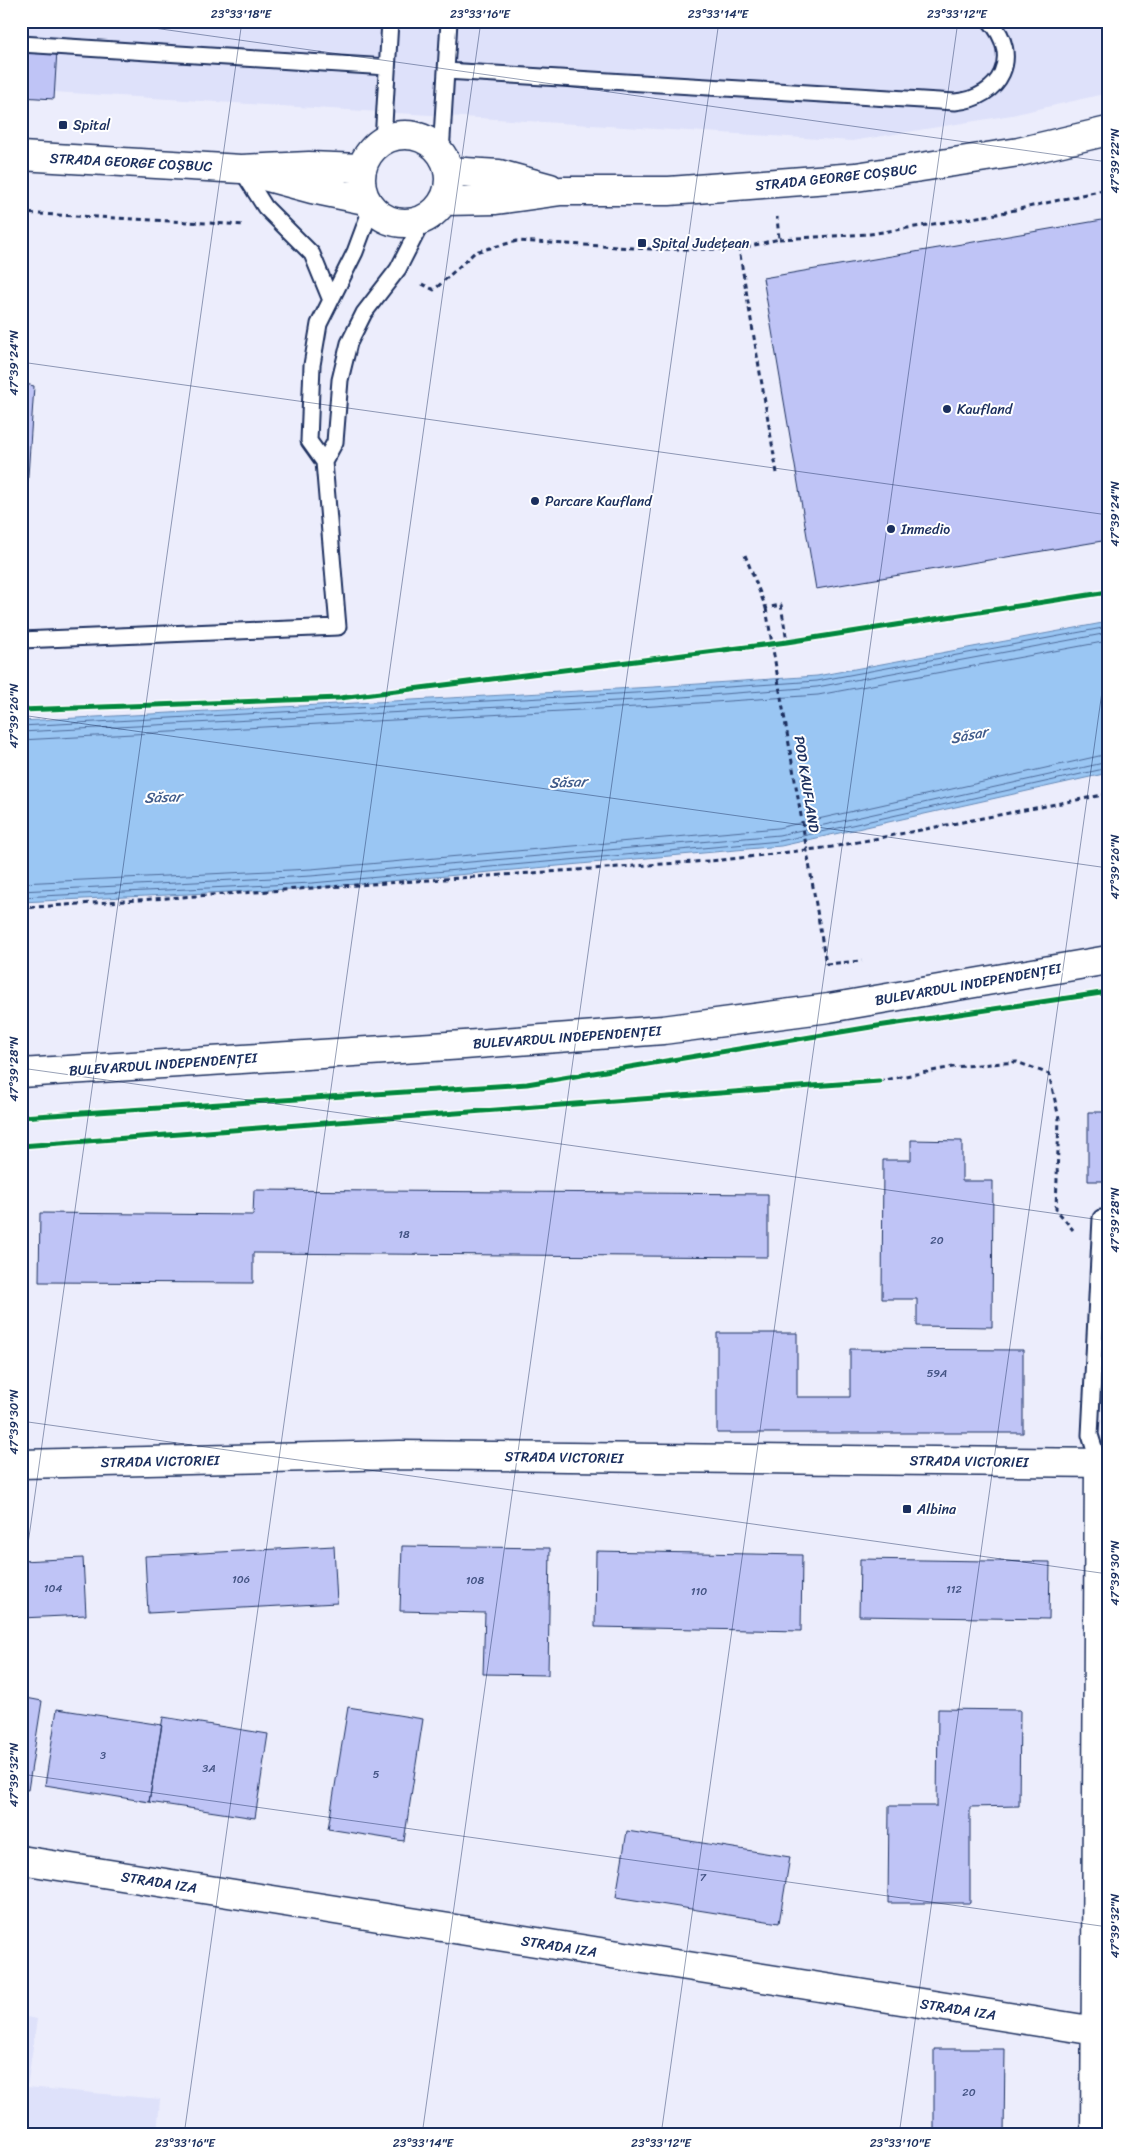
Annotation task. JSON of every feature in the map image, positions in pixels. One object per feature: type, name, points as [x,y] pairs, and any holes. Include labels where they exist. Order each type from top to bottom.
[{"type":"street","name":"STRADA GEORGE COȘBUC","points":[[444,201],[496,200],[561,191],[669,191],[775,185],[856,177],[1019,152],[1108,131]]},
{"type":"street","points":[[368,204],[361,190],[360,168],[367,155],[382,141],[402,135],[417,137],[431,143],[445,162],[450,181],[444,201],[431,215],[423,220]]},
{"type":"street","name":"STRADA GEORGE COȘBUC","points":[[21,156],[241,169],[309,166],[360,168]]},
{"type":"street","name":"STRADA GEORGE COȘBUC","points":[[445,162],[561,191]]},
{"type":"street","name":"STRADA GEORGE COȘBUC","points":[[241,169],[368,204],[390,221],[401,224],[423,220]]},
{"type":"street","name":"BULEVARDUL INDEPENDENȚEI","points":[[21,1073],[464,1045],[663,1030],[829,1008],[1108,960]]},
{"type":"street","name":"STRADA VICTORIEI","points":[[21,1464],[400,1455],[1103,1463]]},
{"type":"street","points":[[1095,2135],[1102,2032],[1103,1463]]},
{"type":"street","name":"STRADA IZA","points":[[21,1860],[1102,2032]]},
{"type":"lane","points":[[382,141],[390,21]]},
{"type":"lane","points":[[445,162],[446,71],[449,21]]},
{"type":"lane","points":[[446,71],[946,102],[972,100],[986,94],[992,88],[1004,67],[1005,50],[1000,35],[990,21]]},
{"type":"lane","points":[[21,44],[387,67]]},
{"type":"lane","points":[[241,169],[265,207],[312,254],[330,298]]},
{"type":"lane","points":[[21,640],[338,627],[324,462],[309,441],[312,365],[319,324],[330,298],[355,252],[368,204]]},
{"type":"lane","points":[[324,462],[335,442],[340,380],[349,343],[364,313],[398,269],[423,220]]},
{"type":"lane","points":[[1102,1218],[1090,1435],[1103,1463]]},
{"type":"path","points":[[775,185],[779,239]]},
{"type":"path","points":[[418,281],[434,290],[475,252],[516,241],[651,249],[738,249],[779,239],[870,234],[997,214],[1108,189]]},
{"type":"path","points":[[21,213],[253,226]]},
{"type":"path","points":[[738,249],[777,473]]},
{"type":"path","points":[[766,608],[781,605],[787,642]]},
{"type":"path","points":[[767,645],[796,641]]},
{"type":"path","points":[[21,908],[722,860],[832,847],[1108,794]]},
{"type":"path","points":[[869,1082],[953,1067],[1017,1062],[1049,1074],[1059,1118],[1056,1209],[1099,1263]]},
{"type":"shaded area","points":[[21,21],[1108,21],[1108,93],[1012,115],[852,141],[54,92],[57,50],[21,48]]},
{"type":"shaded area","points":[[21,2016],[37,2019],[27,2087],[160,2099],[157,2135],[21,2135]]},
{"type":"water","name":"Săsar","points":[[1108,622],[1108,773],[781,846],[312,888],[21,902],[21,721],[654,687],[817,676]]},
{"type":"building","points":[[21,48],[57,50],[54,99],[21,97]]},
{"type":"building","name":"Kaufland","points":[[1108,219],[1108,540],[816,589],[763,278]]},
{"type":"building","points":[[21,383],[34,386],[25,521],[21,520]]},
{"type":"building","points":[[1088,1112],[1108,1112],[1108,1181],[1088,1181]]},
{"type":"building","points":[[911,1140],[962,1141],[962,1181],[993,1181],[992,1327],[917,1326],[917,1299],[882,1299],[883,1160],[911,1160]]},
{"type":"building","points":[[254,1190],[768,1194],[768,1257],[253,1253],[253,1283],[39,1282],[40,1213],[253,1215]]},
{"type":"building","points":[[717,1333],[797,1333],[797,1397],[850,1397],[850,1349],[1023,1350],[1023,1433],[717,1433]]},
{"type":"building","points":[[334,1546],[337,1603],[148,1613],[145,1556]]},
{"type":"building","points":[[402,1546],[550,1548],[548,1675],[483,1674],[485,1613],[400,1611]]},
{"type":"building","points":[[596,1551],[802,1555],[801,1631],[595,1627]]},
{"type":"building","points":[[83,1558],[86,1615],[21,1618],[21,1561]]},
{"type":"building","points":[[860,1559],[1050,1562],[1049,1619],[859,1616]]},
{"type":"building","points":[[21,1697],[42,1701],[28,1790],[21,1789]]},
{"type":"building","points":[[348,1707],[423,1719],[404,1841],[328,1829]]},
{"type":"building","points":[[57,1709],[162,1725],[149,1802],[45,1785]]},
{"type":"building","points":[[938,1709],[1020,1710],[1019,1806],[970,1807],[970,1903],[888,1903],[889,1806],[937,1806]]},
{"type":"building","points":[[163,1717],[268,1734],[255,1818],[149,1802]]},
{"type":"building","points":[[627,1831],[790,1857],[779,1923],[616,1897]]},
{"type":"building","points":[[934,2049],[1005,2049],[1004,2135],[934,2135]]},
{"type":"cycle path","points":[[21,710],[340,698],[787,642],[1108,592]]},
{"type":"cycle path","points":[[21,1117],[527,1084],[871,1027],[1108,992]]},
{"type":"cycle path","points":[[21,1146],[879,1081]]},
{"type":"place","name":"Spital","points":[[63,125]]},
{"type":"place","name":"Spital Județean","points":[[642,243]]},
{"type":"place","name":"Kaufland","points":[[947,409]]},
{"type":"place","name":"Parcare Kaufland","points":[[535,501]]},
{"type":"place","name":"Inmedio","points":[[891,529]]},
{"type":"place","name":"Albina","points":[[907,1509]]}]
